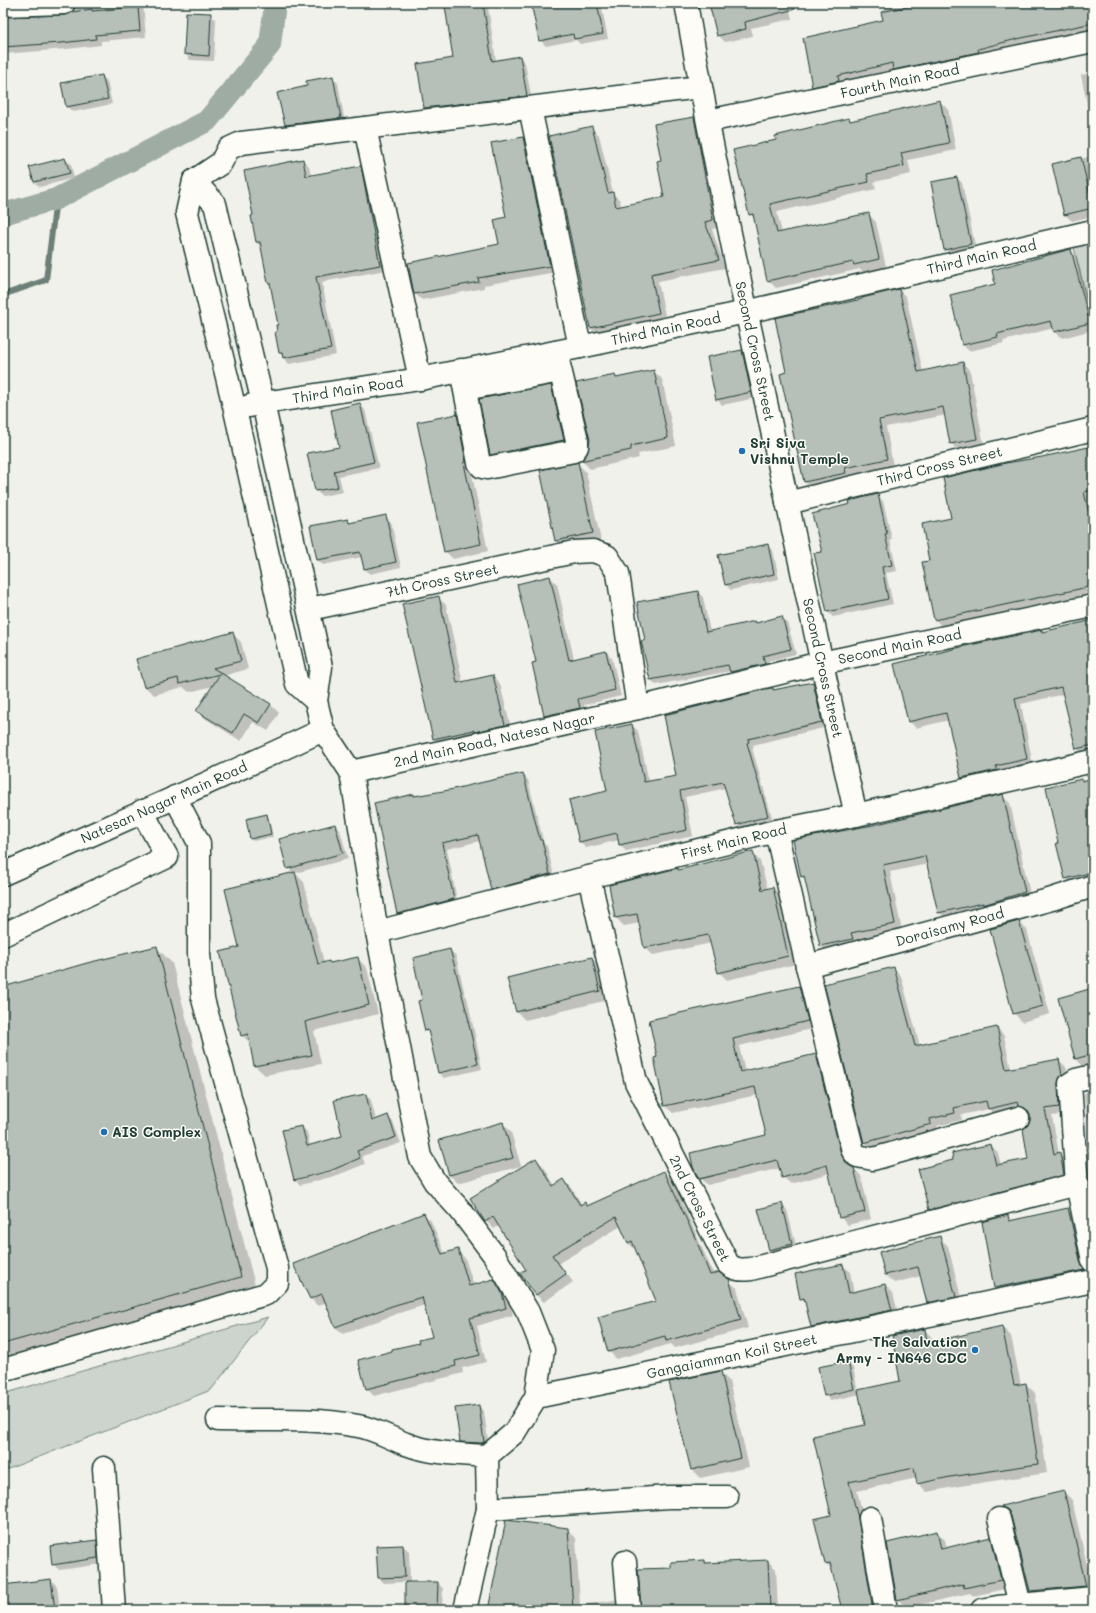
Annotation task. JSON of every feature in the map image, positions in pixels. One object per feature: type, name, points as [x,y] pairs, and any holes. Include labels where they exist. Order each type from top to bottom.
[{"type":"street","points":[[3,5],[64,3]]},
{"type":"street","name":"Second Cross Street","points":[[686,3],[700,87],[746,312],[821,663],[856,815]]},
{"type":"street","name":"Fourth Main Road","points":[[708,122],[1093,41]]},
{"type":"street","points":[[316,701],[297,684],[235,410],[187,213],[194,181],[221,163],[228,149],[241,143],[700,87]]},
{"type":"street","points":[[530,108],[580,347]]},
{"type":"street","points":[[365,128],[420,379]]},
{"type":"street","points":[[194,181],[215,204],[263,403],[310,610],[321,667],[316,701],[323,730],[350,772],[377,932],[420,1157],[435,1182],[461,1211],[494,1255],[528,1312],[542,1350],[536,1397],[514,1433],[487,1456],[442,1453],[407,1444],[371,1429],[324,1421],[218,1420]]},
{"type":"street","name":"Third Main Road","points":[[235,410],[263,403],[420,379],[463,380],[558,361],[580,347],[746,312],[1093,231]]},
{"type":"street","points":[[463,380],[479,463],[482,467],[486,468],[567,453],[574,451],[577,447],[577,440],[558,361]]},
{"type":"street","name":"Third Cross Street","points":[[787,503],[1093,429]]},
{"type":"street","name":"7th Cross Street","points":[[310,610],[574,552],[593,551],[607,556],[618,573],[638,708]]},
{"type":"street","name":"Second Main Road","points":[[638,708],[821,663],[1093,606]]},
{"type":"street","name":"2nd Main Road, Natesa Nagar","points":[[350,772],[638,708]]},
{"type":"street","name":"Natesan Nagar Main Road","points":[[3,874],[175,796],[229,774],[323,730]]},
{"type":"street","name":"First Main Road","points":[[377,932],[589,877],[776,831],[856,815],[1093,761]]},
{"type":"street","points":[[3,1370],[266,1294],[277,1283],[277,1268],[203,999],[199,954],[199,843],[175,796]]},
{"type":"street","points":[[142,811],[167,857]]},
{"type":"street","points":[[776,831],[850,1141],[853,1151],[857,1156],[873,1159],[1018,1118]]},
{"type":"street","points":[[3,935],[199,843]]},
{"type":"street","name":"2nd Cross Street","points":[[589,877],[636,1082],[728,1264],[733,1268],[741,1270],[751,1269],[1078,1184]]},
{"type":"street","name":"Doraisamy Road","points":[[807,966],[1052,899],[1093,886]]},
{"type":"street","points":[[1093,1076],[1076,1080],[1070,1084],[1078,1184],[1093,1261]]},
{"type":"street","name":"Gangaiamman Koil Street","points":[[536,1397],[1093,1281]]},
{"type":"street","points":[[465,1610],[488,1509],[487,1456]]},
{"type":"street","points":[[104,1468],[114,1610]]},
{"type":"street","points":[[488,1509],[669,1496],[727,1497]]},
{"type":"street","points":[[870,1518],[886,1610]]},
{"type":"street","points":[[999,1519],[1020,1605]]},
{"type":"street","points":[[625,1562],[629,1610]]},
{"type":"street","points":[[982,1610],[1093,1598]]},
{"type":"shaded area","points":[[1093,238],[1093,329],[1073,243]]},
{"type":"shaded area","points":[[268,1317],[211,1390],[3,1471],[3,1394]]},
{"type":"building","points":[[467,3],[483,3],[492,61],[520,56],[527,96],[424,108],[417,64],[453,58],[445,6]]},
{"type":"building","points":[[531,3],[597,3],[603,34],[574,39],[573,34],[539,41]]},
{"type":"building","points":[[709,3],[795,3],[795,9],[745,22],[746,29],[717,36]]},
{"type":"building","points":[[924,3],[1093,3],[1093,23],[1017,39],[978,49],[979,52],[893,70],[892,63],[838,76],[839,81],[812,87],[803,38],[883,20],[881,12]]},
{"type":"building","points":[[138,7],[140,31],[95,35],[96,39],[3,47],[3,17],[64,15],[72,12],[92,9],[92,11]]},
{"type":"building","points":[[186,12],[211,13],[209,56],[184,54]]},
{"type":"building","points":[[102,75],[108,99],[66,107],[61,83]]},
{"type":"building","points":[[333,76],[341,118],[285,125],[277,93],[307,86],[306,81]]},
{"type":"building","points":[[940,100],[949,143],[901,153],[904,166],[867,174],[869,182],[770,204],[777,233],[869,213],[879,259],[854,265],[853,262],[767,281],[753,214],[749,215],[733,150],[776,140],[775,136],[849,118],[850,121]]},
{"type":"building","points":[[694,117],[713,220],[705,222],[719,260],[651,274],[659,313],[590,328],[549,136],[592,126],[608,193],[613,192],[616,207],[664,197],[657,161],[661,160],[654,124]]},
{"type":"building","points":[[523,137],[550,266],[478,278],[479,282],[414,294],[408,263],[499,244],[494,220],[506,217],[491,143]]},
{"type":"building","points":[[1081,157],[1093,208],[1064,215],[1052,164]]},
{"type":"building","points":[[65,158],[70,173],[34,182],[29,167]]},
{"type":"building","points":[[303,159],[306,176],[361,166],[380,265],[316,277],[331,349],[283,358],[282,353],[279,353],[275,332],[277,331],[276,325],[278,325],[270,283],[268,283],[260,242],[256,242],[251,216],[253,215],[244,171]]},
{"type":"building","points":[[957,177],[971,244],[944,250],[931,182]]},
{"type":"building","points":[[1071,249],[1090,323],[1054,332],[1051,321],[997,334],[998,337],[962,345],[950,295],[995,284],[992,270]]},
{"type":"building","points":[[899,289],[918,372],[963,362],[977,439],[950,444],[943,407],[879,420],[887,459],[845,468],[846,473],[804,482],[780,374],[786,372],[775,318],[862,299]]},
{"type":"building","points":[[742,350],[751,392],[716,400],[707,357]]},
{"type":"building","points":[[654,370],[668,438],[631,446],[631,450],[580,461],[587,454],[590,440],[576,383],[615,375],[616,378]]},
{"type":"building","points":[[551,385],[564,440],[490,455],[479,399]]},
{"type":"building","points":[[360,403],[374,462],[334,471],[338,487],[315,491],[307,453],[339,447],[331,410]]},
{"type":"building","points":[[457,414],[466,462],[464,463],[481,544],[444,552],[417,422]]},
{"type":"building","points":[[1093,446],[1093,490],[1084,492],[1093,530],[1093,586],[934,620],[922,562],[929,561],[922,524],[951,518],[943,478],[1006,463]]},
{"type":"building","points":[[578,462],[593,533],[555,541],[540,470]]},
{"type":"building","points":[[878,494],[892,565],[882,567],[888,599],[827,612],[814,553],[822,552],[812,514],[850,504],[849,501]]},
{"type":"building","points":[[386,515],[396,562],[364,569],[360,552],[317,560],[310,526],[348,519],[349,523]]},
{"type":"building","points":[[768,544],[774,574],[725,585],[718,555]]},
{"type":"building","points":[[550,576],[569,660],[606,651],[615,690],[578,699],[580,708],[544,716],[532,663],[536,662],[517,584]]},
{"type":"building","points":[[698,591],[706,632],[755,621],[756,623],[782,616],[791,649],[763,656],[765,664],[730,672],[728,665],[650,680],[641,641],[645,640],[637,602]]},
{"type":"building","points":[[439,596],[457,683],[493,675],[505,725],[433,739],[402,604]]},
{"type":"building","points":[[1093,620],[1093,745],[1076,749],[1061,687],[1015,698],[1027,759],[996,766],[997,770],[961,778],[946,713],[908,722],[894,664],[965,646],[1042,630],[1042,632]]},
{"type":"building","points":[[233,632],[241,661],[213,668],[271,704],[259,723],[244,714],[233,733],[196,711],[220,674],[179,684],[178,678],[144,687],[136,659]]},
{"type":"building","points":[[813,682],[822,722],[748,739],[749,742],[747,743],[768,816],[736,825],[723,782],[680,791],[687,830],[619,845],[617,833],[579,842],[569,800],[607,791],[595,732],[632,724],[644,782],[676,776],[664,715],[770,688],[773,688],[773,690]]},
{"type":"building","points":[[523,773],[550,874],[491,890],[478,835],[442,843],[454,899],[397,914],[374,803],[414,794],[414,796],[449,790]]},
{"type":"building","points":[[1093,778],[1093,872],[1065,879],[1056,843],[1058,843],[1046,787]]},
{"type":"building","points":[[1003,794],[1025,892],[983,905],[983,903],[938,913],[925,856],[883,865],[895,924],[851,933],[853,939],[820,946],[804,876],[801,877],[793,840],[873,825]]},
{"type":"building","points":[[267,814],[271,834],[250,839],[246,819]]},
{"type":"building","points":[[335,824],[343,853],[287,869],[279,839]]},
{"type":"building","points":[[753,851],[762,890],[773,887],[788,956],[718,973],[708,935],[644,948],[637,914],[615,918],[609,885],[678,868],[678,870]]},
{"type":"building","points":[[295,872],[318,964],[358,957],[369,1005],[305,1022],[312,1055],[254,1066],[248,1034],[241,1036],[220,952],[239,947],[225,889]]},
{"type":"building","points":[[1019,921],[1043,1006],[1013,1014],[990,929]]},
{"type":"building","name":"AIS Complex","points":[[157,946],[241,1277],[3,1344],[3,987],[87,963]]},
{"type":"building","points":[[450,949],[469,1021],[478,1064],[438,1073],[428,1030],[425,1031],[418,1001],[422,1000],[413,958]]},
{"type":"building","points":[[592,957],[600,991],[516,1012],[507,978]]},
{"type":"building","points":[[894,967],[915,1046],[997,1027],[1006,1069],[1059,1059],[1062,1075],[1058,1084],[1059,1107],[1045,1109],[1054,1154],[1060,1152],[1064,1175],[929,1210],[918,1169],[953,1160],[952,1153],[991,1144],[996,1165],[1028,1159],[1023,1129],[1030,1121],[1030,1115],[1026,1109],[1019,1106],[1018,1102],[988,1109],[986,1101],[954,1108],[955,1113],[930,1119],[931,1124],[864,1143],[824,984]]},
{"type":"building","points":[[799,986],[808,1021],[733,1039],[740,1072],[816,1054],[841,1154],[847,1164],[854,1168],[865,1212],[839,1218],[827,1165],[782,1178],[777,1160],[699,1179],[693,1167],[690,1153],[766,1135],[755,1087],[664,1106],[654,1058],[657,1057],[649,1020]]},
{"type":"building","points":[[1093,988],[1093,1054],[1075,1059],[1058,998]]},
{"type":"building","points":[[366,1094],[372,1121],[388,1115],[396,1137],[357,1151],[360,1158],[330,1171],[294,1180],[282,1130],[302,1126],[307,1146],[342,1136],[334,1100]]},
{"type":"building","points":[[503,1122],[513,1158],[449,1175],[439,1140]]},
{"type":"building","points":[[536,1158],[553,1186],[564,1179],[580,1205],[585,1202],[587,1206],[664,1171],[697,1242],[710,1275],[719,1272],[729,1279],[741,1320],[666,1341],[665,1336],[608,1352],[598,1317],[656,1301],[632,1241],[628,1243],[616,1217],[552,1255],[566,1274],[536,1295],[519,1272],[526,1270],[493,1217],[485,1222],[470,1198]]},
{"type":"building","points":[[782,1203],[792,1244],[769,1250],[758,1209]]},
{"type":"building","points":[[1068,1208],[1081,1264],[1084,1270],[994,1288],[982,1222],[1008,1215],[1009,1221]]},
{"type":"building","points":[[424,1213],[442,1254],[458,1249],[469,1286],[494,1279],[502,1293],[506,1308],[470,1318],[480,1355],[455,1361],[456,1366],[366,1389],[358,1360],[392,1351],[392,1349],[419,1343],[418,1340],[432,1337],[422,1297],[392,1306],[335,1327],[322,1294],[310,1299],[293,1264]]},
{"type":"building","points":[[940,1236],[956,1297],[927,1303],[918,1267],[885,1275],[879,1252]]},
{"type":"building","points":[[843,1264],[849,1293],[885,1284],[892,1310],[811,1327],[804,1298],[800,1299],[795,1274]]},
{"type":"building","points":[[1002,1326],[1014,1385],[1026,1383],[1038,1464],[950,1477],[917,1484],[914,1468],[849,1482],[858,1518],[873,1610],[842,1610],[830,1563],[825,1564],[814,1519],[831,1515],[813,1436],[865,1425],[858,1390],[900,1381],[892,1336],[925,1329],[927,1343]]},
{"type":"building","points":[[848,1361],[854,1389],[824,1396],[818,1367]]},
{"type":"building","points":[[721,1371],[741,1458],[691,1470],[669,1382]]},
{"type":"building","points":[[479,1405],[484,1442],[460,1442],[455,1408]]},
{"type":"building","points":[[1064,1491],[1086,1586],[1030,1591],[1011,1516],[1008,1510],[1001,1506]]},
{"type":"building","points":[[506,1520],[568,1528],[573,1610],[488,1610]]},
{"type":"building","points":[[937,1531],[941,1549],[991,1537],[1001,1580],[964,1588],[963,1584],[897,1600],[887,1543]]},
{"type":"building","points":[[97,1540],[98,1558],[52,1565],[50,1546]]},
{"type":"building","points":[[403,1545],[405,1577],[378,1578],[376,1546]]},
{"type":"building","points":[[704,1560],[704,1563],[768,1560],[770,1610],[641,1610],[638,1569],[671,1568],[671,1562]]},
{"type":"building","points":[[51,1579],[55,1610],[3,1610],[3,1585]]},
{"type":"building","points":[[405,1582],[438,1582],[437,1610],[405,1610]]},
{"type":"waterway","points":[[3,214],[56,199],[207,121],[270,45],[275,3]]},
{"type":"waterway","points":[[3,295],[46,280],[56,199]]},
{"type":"place","name":"Sri Siva Vishnu Temple","points":[[742,451]]},
{"type":"place","name":"AIS Complex","points":[[104,1132]]},
{"type":"place","name":"The Salvation Army - IN646 CDC","points":[[975,1350]]}]
